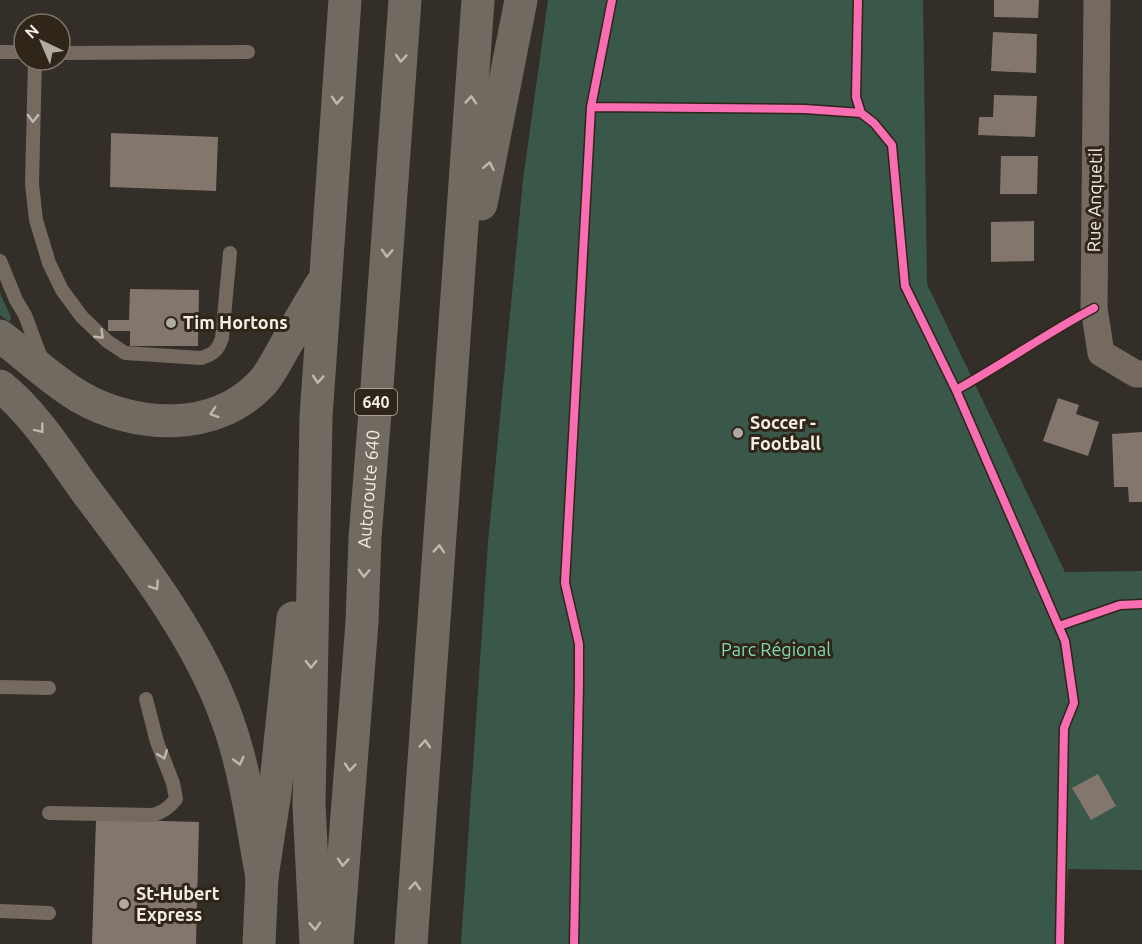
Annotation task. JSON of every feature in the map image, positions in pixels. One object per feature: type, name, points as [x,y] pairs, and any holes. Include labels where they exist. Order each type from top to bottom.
[{"type":"highway","points":[[316,944],[309,805],[316,417],[345,0]]},
{"type":"highway","name":"Autoroute 640","points":[[337,944],[362,622],[365,538],[405,0]]},
{"type":"highway","points":[[411,944],[478,0]]},
{"type":"highway","points":[[453,347],[521,0]]},
{"type":"highway","points":[[0,336],[64,387],[81,398],[112,412],[145,420],[174,421],[195,418],[213,414],[241,401],[263,382],[324,278]]},
{"type":"highway","points":[[0,386],[32,418],[156,587],[204,668],[228,721],[237,752],[262,877]]},
{"type":"highway","points":[[259,944],[262,877],[275,792],[316,417]]},
{"type":"street","name":"Rue Anquetil","points":[[1097,0],[1094,308],[1101,353],[1136,374],[1142,374]]},
{"type":"lane","points":[[72,53],[248,52]]},
{"type":"lane","points":[[35,72],[32,184],[36,220],[49,263],[63,290],[82,317],[107,341],[124,353],[201,358],[219,348],[222,338],[230,253]]},
{"type":"lane","points":[[0,261],[25,315],[47,374]]},
{"type":"lane","points":[[0,687],[49,688]]},
{"type":"lane","points":[[49,813],[153,815],[171,806],[176,799],[173,783],[157,742],[146,699]]},
{"type":"lane","points":[[0,911],[49,913]]},
{"type":"green space","name":"Parc Régional","points":[[548,0],[923,0],[927,284],[1065,572],[1142,571],[1142,870],[1068,869],[1064,944],[461,944],[488,542],[523,180]]},
{"type":"green space","points":[[0,293],[11,317],[10,321],[0,315]]},
{"type":"building","points":[[994,0],[1039,0],[1038,18],[994,17]]},
{"type":"building","points":[[993,32],[1037,34],[1036,73],[991,71]]},
{"type":"building","points":[[994,95],[1037,96],[1035,137],[978,135],[979,117],[993,117]]},
{"type":"building","points":[[111,133],[218,137],[216,191],[110,187]]},
{"type":"building","points":[[1001,156],[1038,156],[1037,194],[1000,194]]},
{"type":"building","points":[[1034,221],[1034,261],[991,262],[991,222]]},
{"type":"building","points":[[130,289],[199,290],[198,346],[130,346],[130,331],[108,331],[108,320],[129,320]]},
{"type":"building","points":[[1058,398],[1079,405],[1076,414],[1099,422],[1088,456],[1043,441]]},
{"type":"building","points":[[1142,432],[1142,502],[1129,502],[1128,487],[1114,487],[1112,434]]},
{"type":"building","points":[[1098,774],[1116,806],[1091,820],[1072,788]]},
{"type":"building","points":[[96,819],[199,822],[196,944],[92,944]]},
{"type":"cycle path","points":[[574,944],[579,644],[565,583],[591,107],[612,0]]},
{"type":"cycle path","points":[[858,0],[856,97],[861,113],[874,123],[892,145],[905,286],[956,390],[1065,641],[1074,703],[1064,728],[1060,944]]},
{"type":"cycle path","points":[[591,107],[805,109],[861,113]]},
{"type":"cycle path","points":[[956,390],[1094,308]]},
{"type":"cycle path","points":[[1059,626],[1120,605],[1142,604]]},
{"type":"place","name":"Tim Hortons","points":[[171,323]]},
{"type":"place","name":"Soccer - Football","points":[[738,433]]},
{"type":"place","name":"St-Hubert Express","points":[[124,904]]}]
